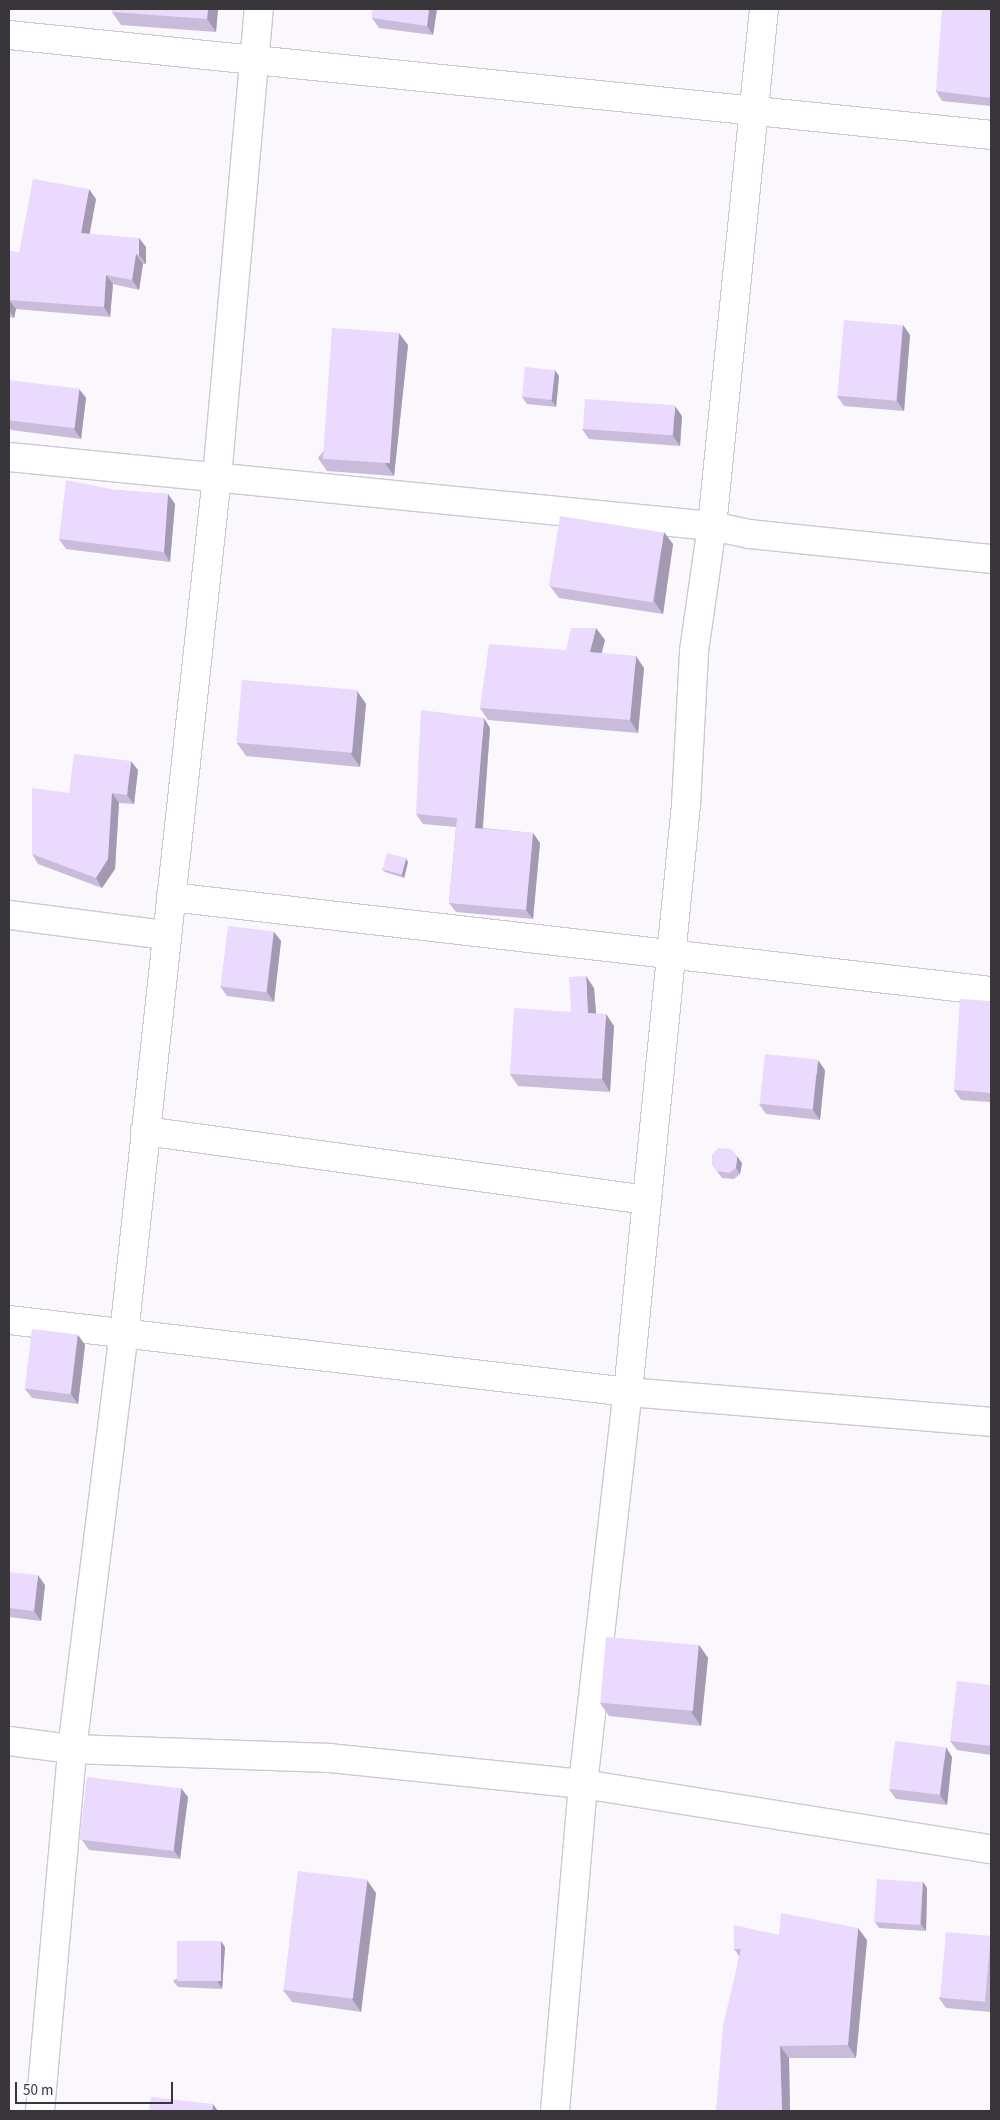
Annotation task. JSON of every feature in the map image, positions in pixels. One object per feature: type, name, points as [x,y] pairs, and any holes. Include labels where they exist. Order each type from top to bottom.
[{"type":"street","points":[[40,2111],[72,1749],[124,1334],[217,477],[259,9]]},
{"type":"street","points":[[555,2111],[583,1784],[628,1392],[686,805],[694,651],[712,526],[764,9]]},
{"type":"street","points":[[9,35],[754,112],[991,134]]},
{"type":"street","points":[[9,456],[712,526],[750,534],[991,559]]},
{"type":"street","points":[[171,897],[671,957],[991,991]]},
{"type":"street","points":[[9,915],[166,935]]},
{"type":"street","points":[[145,1131],[646,1200]]},
{"type":"street","points":[[9,1320],[628,1392],[991,1422]]},
{"type":"street","points":[[9,1742],[72,1749],[330,1758],[583,1784],[991,1849]]},
{"type":"building","points":[[112,9],[208,9],[207,19],[112,12]]},
{"type":"building","points":[[373,9],[429,9],[427,26],[372,18]]},
{"type":"building","points":[[942,9],[991,9],[991,98],[936,91]]},
{"type":"building","points":[[33,179],[89,189],[81,233],[139,238],[139,255],[136,254],[132,280],[106,275],[104,307],[9,300],[9,251],[19,253]]},
{"type":"building","points":[[844,320],[903,325],[896,401],[837,396]]},
{"type":"building","points":[[332,328],[399,333],[390,463],[323,459]]},
{"type":"building","points":[[525,367],[555,370],[552,400],[522,397]]},
{"type":"building","points":[[9,380],[79,389],[75,428],[9,420]]},
{"type":"building","points":[[585,399],[675,405],[673,435],[583,429]]},
{"type":"building","points":[[66,480],[116,490],[168,494],[164,552],[59,539]]},
{"type":"building","points":[[560,516],[664,532],[653,603],[549,586]]},
{"type":"building","points":[[571,628],[596,628],[590,652],[636,656],[630,720],[480,708],[489,644],[566,650]]},
{"type":"building","points":[[242,680],[358,690],[352,753],[237,743]]},
{"type":"building","points":[[421,710],[484,718],[475,828],[533,833],[526,910],[449,903],[457,818],[416,814]]},
{"type":"building","points":[[74,754],[131,761],[127,795],[112,793],[108,859],[96,878],[32,854],[32,788],[69,793]]},
{"type":"building","points":[[387,853],[406,858],[402,875],[383,869]]},
{"type":"building","points":[[228,926],[274,932],[266,992],[221,987]]},
{"type":"building","points":[[586,976],[588,1013],[606,1014],[602,1079],[510,1074],[514,1008],[571,1012],[569,977]]},
{"type":"building","points":[[960,999],[991,1001],[991,1093],[954,1090]]},
{"type":"building","points":[[765,1054],[818,1060],[812,1109],[760,1104]]},
{"type":"building","points":[[718,1148],[731,1149],[737,1156],[736,1168],[729,1173],[717,1171],[712,1164],[712,1155]]},
{"type":"building","points":[[32,1329],[78,1335],[70,1394],[25,1389]]},
{"type":"building","points":[[9,1572],[38,1575],[34,1611],[9,1608]]},
{"type":"building","points":[[606,1637],[699,1645],[693,1711],[600,1703]]},
{"type":"building","points":[[957,1681],[991,1685],[991,1746],[950,1741]]},
{"type":"building","points":[[895,1741],[946,1747],[940,1795],[889,1789]]},
{"type":"building","points":[[87,1777],[181,1789],[174,1851],[79,1840]]},
{"type":"building","points":[[298,1871],[367,1880],[353,1999],[283,1990]]},
{"type":"building","points":[[877,1879],[923,1882],[920,1925],[874,1922]]},
{"type":"building","points":[[781,1913],[858,1928],[848,2045],[780,2046],[782,2111],[716,2111],[723,2026],[741,1949],[734,1949],[734,1925],[779,1935]]},
{"type":"building","points":[[946,1932],[991,1936],[985,2002],[940,1998]]},
{"type":"building","points":[[177,1941],[221,1941],[221,1981],[177,1981]]},
{"type":"building","points":[[151,2097],[213,2104],[212,2111],[149,2111]]}]
